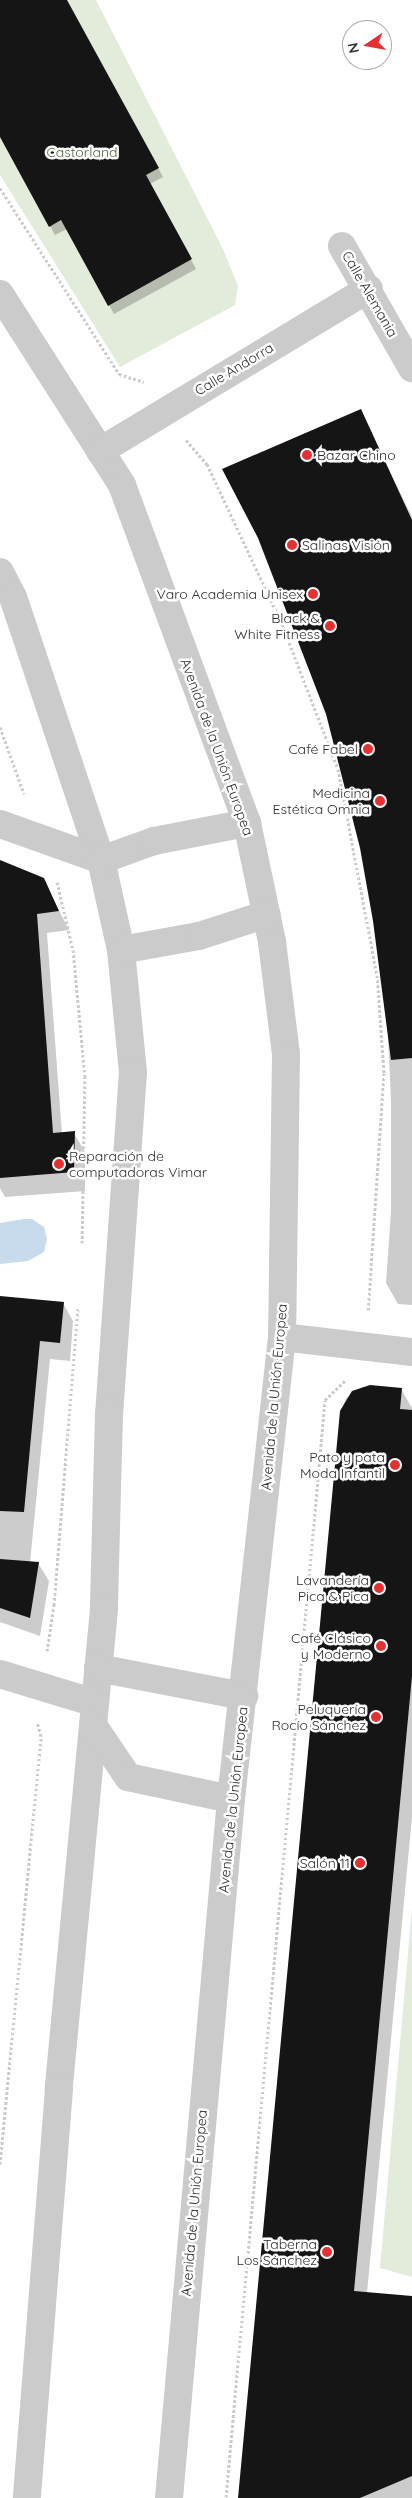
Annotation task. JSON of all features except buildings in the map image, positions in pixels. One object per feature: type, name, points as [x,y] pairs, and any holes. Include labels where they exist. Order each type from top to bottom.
[{"type":"street","name":"Calle Alemania","points":[[342,246],[369,289],[412,368]]},
{"type":"street","name":"Calle Andorra","points":[[100,451],[369,289]]},
{"type":"street","name":"Avenida de la Unión Europea","points":[[0,294],[122,484],[246,823],[267,914],[286,1055],[282,1337],[232,1799],[169,2498]]},
{"type":"street","points":[[0,572],[13,597],[101,860],[121,950],[133,1072],[109,1413],[104,1609],[59,2089],[27,2498]]},
{"type":"street","points":[[0,824],[101,860],[154,841],[246,823]]},
{"type":"street","points":[[121,950],[198,936],[267,914]]},
{"type":"street","points":[[282,1337],[412,1352]]},
{"type":"street","points":[[98,1668],[244,1696]]},
{"type":"street","points":[[0,1674],[42,1688],[94,1714],[128,1777],[232,1799]]},
{"type":"path","points":[[0,727],[59,890],[74,960],[85,1076],[82,1250]]},
{"type":"path","points":[[0,2164],[40,1745],[37,1724],[54,1605],[78,1299]]},
{"type":"green space","name":"Castorland","points":[[0,0],[96,0],[223,249],[238,286],[235,305],[120,367],[0,175]]},
{"type":"green space","points":[[412,1908],[412,2277],[380,2268]]},
{"type":"water","points":[[32,1219],[44,1227],[47,1239],[44,1252],[28,1261],[0,1264],[0,1223]]},
{"type":"place","name":"Bazar Chino","points":[[307,455]]},
{"type":"place","name":"Salinas Visión","points":[[292,545]]},
{"type":"place","name":"Varo Academia Unisex","points":[[313,594]]},
{"type":"place","name":"Black & White Fitness","points":[[330,626]]},
{"type":"place","name":"Café Fabel","points":[[368,749]]},
{"type":"place","name":"Medicina Estética Omnia","points":[[380,801]]},
{"type":"place","name":"Reparación de computadoras Vimar","points":[[59,1164]]},
{"type":"place","name":"Pato y pata Moda Infantil","points":[[395,1465]]},
{"type":"place","name":"Lavandería Pica & Pica","points":[[379,1588]]},
{"type":"place","name":"Café Clásico y Moderno","points":[[381,1646]]},
{"type":"place","name":"Peluquería Rocío Sánchez","points":[[376,1717]]},
{"type":"place","name":"Salón 11","points":[[360,1863]]},
{"type":"place","name":"Taberna Los Sánchez","points":[[327,2252]]}]
